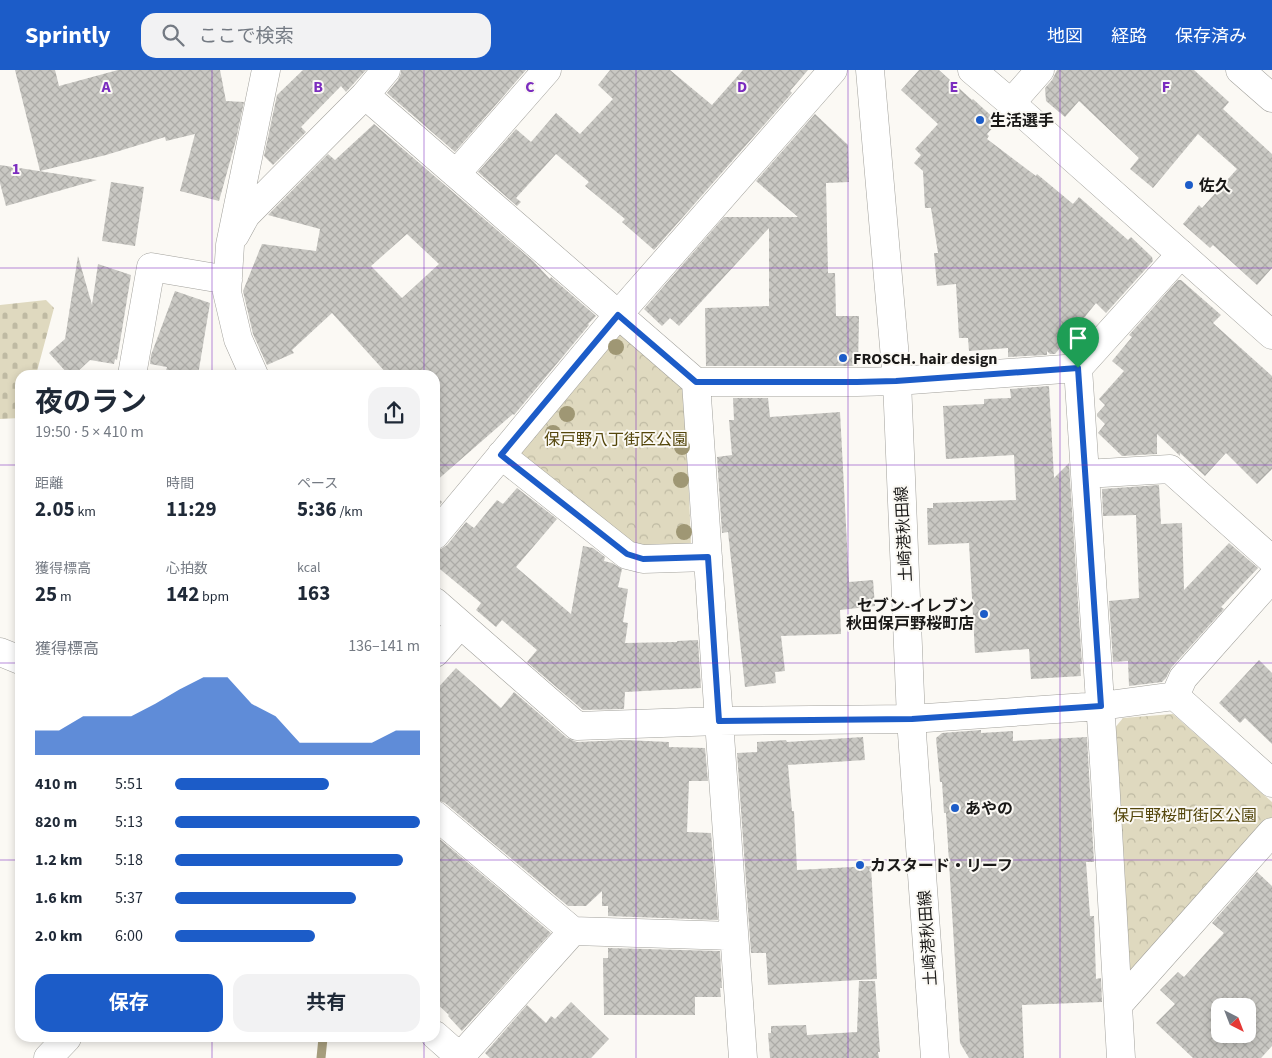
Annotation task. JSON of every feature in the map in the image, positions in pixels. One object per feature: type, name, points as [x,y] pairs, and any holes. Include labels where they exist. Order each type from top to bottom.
[{"type":"street","points":[[252,370],[238,338],[227,292],[230,245],[266,70]]},
{"type":"street","points":[[230,245],[246,215],[365,96],[386,70]]},
{"type":"street","points":[[456,174],[547,70]]},
{"type":"street","points":[[440,529],[618,315],[833,70]]},
{"type":"street","name":"土崎港秋田線","points":[[870,70],[896,381],[912,719],[935,1058]]},
{"type":"street","points":[[972,70],[1272,335]]},
{"type":"street","points":[[1011,103],[1040,70]]},
{"type":"street","points":[[1240,70],[1272,98]]},
{"type":"street","points":[[365,96],[696,382],[896,381],[1078,368],[1182,254]]},
{"type":"street","points":[[133,370],[151,267],[228,280]]},
{"type":"street","points":[[1078,368],[1101,706],[1121,1058]]},
{"type":"street","points":[[696,382],[743,1058]]},
{"type":"street","points":[[501,455],[627,554],[643,559],[708,557]]},
{"type":"street","points":[[1085,474],[1170,470],[1272,560]]},
{"type":"street","points":[[1175,696],[1183,678],[1272,578]]},
{"type":"street","points":[[440,607],[577,726],[719,721],[912,719],[1101,706],[1175,696],[1272,783]]},
{"type":"street","points":[[440,647],[460,625]]},
{"type":"street","points":[[0,652],[15,658]]},
{"type":"street","points":[[440,819],[573,930],[734,936]]},
{"type":"street","points":[[1118,1005],[1272,832]]},
{"type":"street","points":[[440,1039],[460,1057],[573,930]]},
{"type":"street","points":[[48,1058],[62,1042]]},
{"type":"green space","points":[[46,300],[54,308],[37,370],[15,370],[15,418],[0,419],[0,305]]},
{"type":"green space","name":"保戸野八丁街区公園","points":[[621,333],[685,391],[691,546],[642,549],[518,455],[610,338]]},
{"type":"green space","name":"保戸野桜町街区公園","points":[[1173,714],[1272,802],[1272,817],[1138,970],[1130,970],[1113,730],[1123,718]]},
{"type":"building","points":[[15,70],[55,70],[59,86],[118,70],[220,70],[226,101],[244,102],[236,140],[219,201],[180,191],[195,134],[166,141],[165,137],[106,155],[40,171]]},
{"type":"building","points":[[303,70],[366,70],[346,92],[341,86],[301,127],[306,132],[273,165],[264,156],[277,95]]},
{"type":"building","points":[[401,70],[526,70],[455,152],[387,93],[398,80]]},
{"type":"building","points":[[610,70],[670,70],[712,105],[743,70],[808,70],[790,91],[792,93],[654,250],[622,222],[625,219],[585,186],[589,182],[556,154],[516,198],[521,202],[517,206],[478,172],[516,129],[531,142],[556,113],[580,134],[613,99],[598,85]]},
{"type":"building","points":[[919,70],[939,70],[998,122],[987,134],[989,136],[987,139],[1036,176],[1037,174],[1073,204],[1079,197],[1128,240],[1131,237],[1152,257],[1153,261],[1106,313],[1096,303],[1055,354],[1050,354],[1047,351],[1047,355],[1008,357],[1008,348],[969,351],[968,338],[959,338],[956,284],[937,286],[934,253],[938,253],[931,208],[925,208],[923,171],[914,163],[921,155],[915,149],[938,124],[901,90]]},
{"type":"building","points":[[1057,70],[1194,70],[1229,102],[1223,109],[1272,154],[1272,268],[1257,285],[1213,245],[1210,248],[1183,224],[1199,205],[1202,208],[1237,169],[1198,134],[1153,188],[1130,169],[1139,158],[1079,101],[1065,117],[1046,101],[1045,88]]},
{"type":"building","points":[[815,114],[848,145],[849,182],[826,183],[828,273],[835,273],[836,316],[859,316],[858,366],[706,366],[705,308],[769,306],[769,228],[679,326],[670,318],[662,326],[644,309],[724,217],[798,217],[756,181]]},
{"type":"building","points":[[374,124],[533,261],[550,279],[551,277],[596,316],[514,415],[440,478],[440,370],[383,370],[332,313],[292,350],[294,353],[267,365],[253,334],[243,291],[262,244],[316,251],[320,229],[268,215],[328,154],[335,160]],"holes":[[[407,234],[439,264],[402,298],[371,266]]]},
{"type":"building","points":[[0,165],[97,180],[6,206],[0,183]]},
{"type":"building","points":[[111,182],[144,187],[135,246],[102,241]]},
{"type":"building","points":[[78,256],[92,305],[98,264],[131,275],[117,360],[115,359],[114,364],[90,360],[79,370],[64,370],[49,353],[65,339]]},
{"type":"building","points":[[1178,280],[1181,280],[1221,315],[1213,323],[1272,376],[1272,469],[1257,484],[1226,453],[1205,476],[1157,434],[1157,454],[1122,456],[1098,433],[1105,424],[1097,416],[1105,405],[1099,399],[1124,371],[1112,361],[1132,337],[1129,335]]},
{"type":"building","points":[[175,291],[210,303],[199,370],[166,370],[167,367],[150,364],[151,355]]},
{"type":"building","points":[[1049,386],[1054,478],[1069,463],[1082,664],[1080,664],[1081,676],[1031,679],[1029,649],[975,653],[969,543],[928,545],[927,508],[933,508],[933,503],[1016,500],[1014,455],[946,459],[943,406],[984,404],[984,399],[1011,398],[1010,389]]},
{"type":"building","points":[[733,398],[768,398],[770,417],[840,412],[849,582],[873,580],[875,606],[840,610],[841,634],[781,636],[785,671],[775,672],[776,683],[745,687],[728,532],[722,533],[717,457],[732,455],[729,420],[734,420]]},
{"type":"building","points":[[1159,485],[1161,524],[1182,523],[1184,590],[1229,543],[1258,568],[1221,607],[1224,609],[1171,668],[1162,682],[1129,686],[1128,661],[1113,662],[1109,601],[1139,598],[1136,515],[1103,516],[1102,489]]},
{"type":"building","points":[[517,488],[557,519],[516,567],[571,614],[583,546],[593,548],[605,557],[604,561],[622,569],[618,587],[628,589],[623,622],[628,623],[625,643],[698,640],[701,688],[625,692],[624,709],[583,710],[527,662],[537,650],[502,620],[496,627],[476,610],[481,603],[440,569],[440,549],[447,545],[466,522],[474,528],[497,500],[503,504]]},
{"type":"building","points":[[1259,660],[1272,673],[1272,744],[1245,718],[1240,723],[1219,703]]},
{"type":"building","points":[[456,668],[501,708],[514,692],[567,738],[577,742],[624,740],[669,742],[669,747],[705,748],[708,781],[689,781],[687,832],[711,833],[718,920],[608,916],[608,906],[602,906],[602,891],[586,906],[568,906],[445,803],[440,801],[440,686]]},
{"type":"building","points":[[981,730],[981,733],[1013,731],[1013,741],[1087,737],[1094,862],[1086,862],[1090,916],[1094,916],[1096,979],[1101,978],[1102,1002],[1022,1005],[1024,1058],[969,1058],[960,1043],[946,813],[944,813],[936,738],[942,733]]},
{"type":"building","points":[[863,737],[865,760],[788,765],[792,811],[794,811],[797,870],[871,866],[877,979],[768,985],[766,953],[751,953],[737,753],[757,752],[757,742]]},
{"type":"building","points":[[440,839],[551,933],[462,1031],[440,1007]]},
{"type":"building","points":[[1257,872],[1272,886],[1272,1046],[1261,1058],[1193,1058],[1156,1023],[1175,1004],[1160,990],[1178,972],[1184,977],[1224,933],[1212,923]]},
{"type":"building","points":[[608,948],[720,951],[721,997],[695,997],[695,1015],[604,1015],[603,958],[608,958]]},
{"type":"building","points":[[859,981],[875,981],[879,1058],[770,1058],[768,1033],[771,1033],[771,1026],[806,1025],[807,1035],[857,1032]]},
{"type":"building","points":[[571,1002],[609,1039],[591,1058],[490,1058],[485,1053],[527,1005],[546,1023],[551,1016],[555,1019]]},
{"type":"waterway","points":[[321,1058],[323,1042]]},
{"type":"place","name":"生活選手","points":[[980,120]]},
{"type":"place","name":"佐久","points":[[1189,185]]},
{"type":"place","name":"FROSCH. hair design","points":[[843,358]]},
{"type":"place","name":"セブン-イレブン 秋田保戸野桜町店","points":[[984,614]]},
{"type":"place","name":"あやの","points":[[955,808]]},
{"type":"place","name":"カスタード・リーフ","points":[[860,865]]},
{"type":"route","points":[[618,315],[696,382],[896,381],[1078,368],[1101,706],[912,719],[719,721],[708,557],[643,559],[627,554],[501,455],[618,315]]}]
